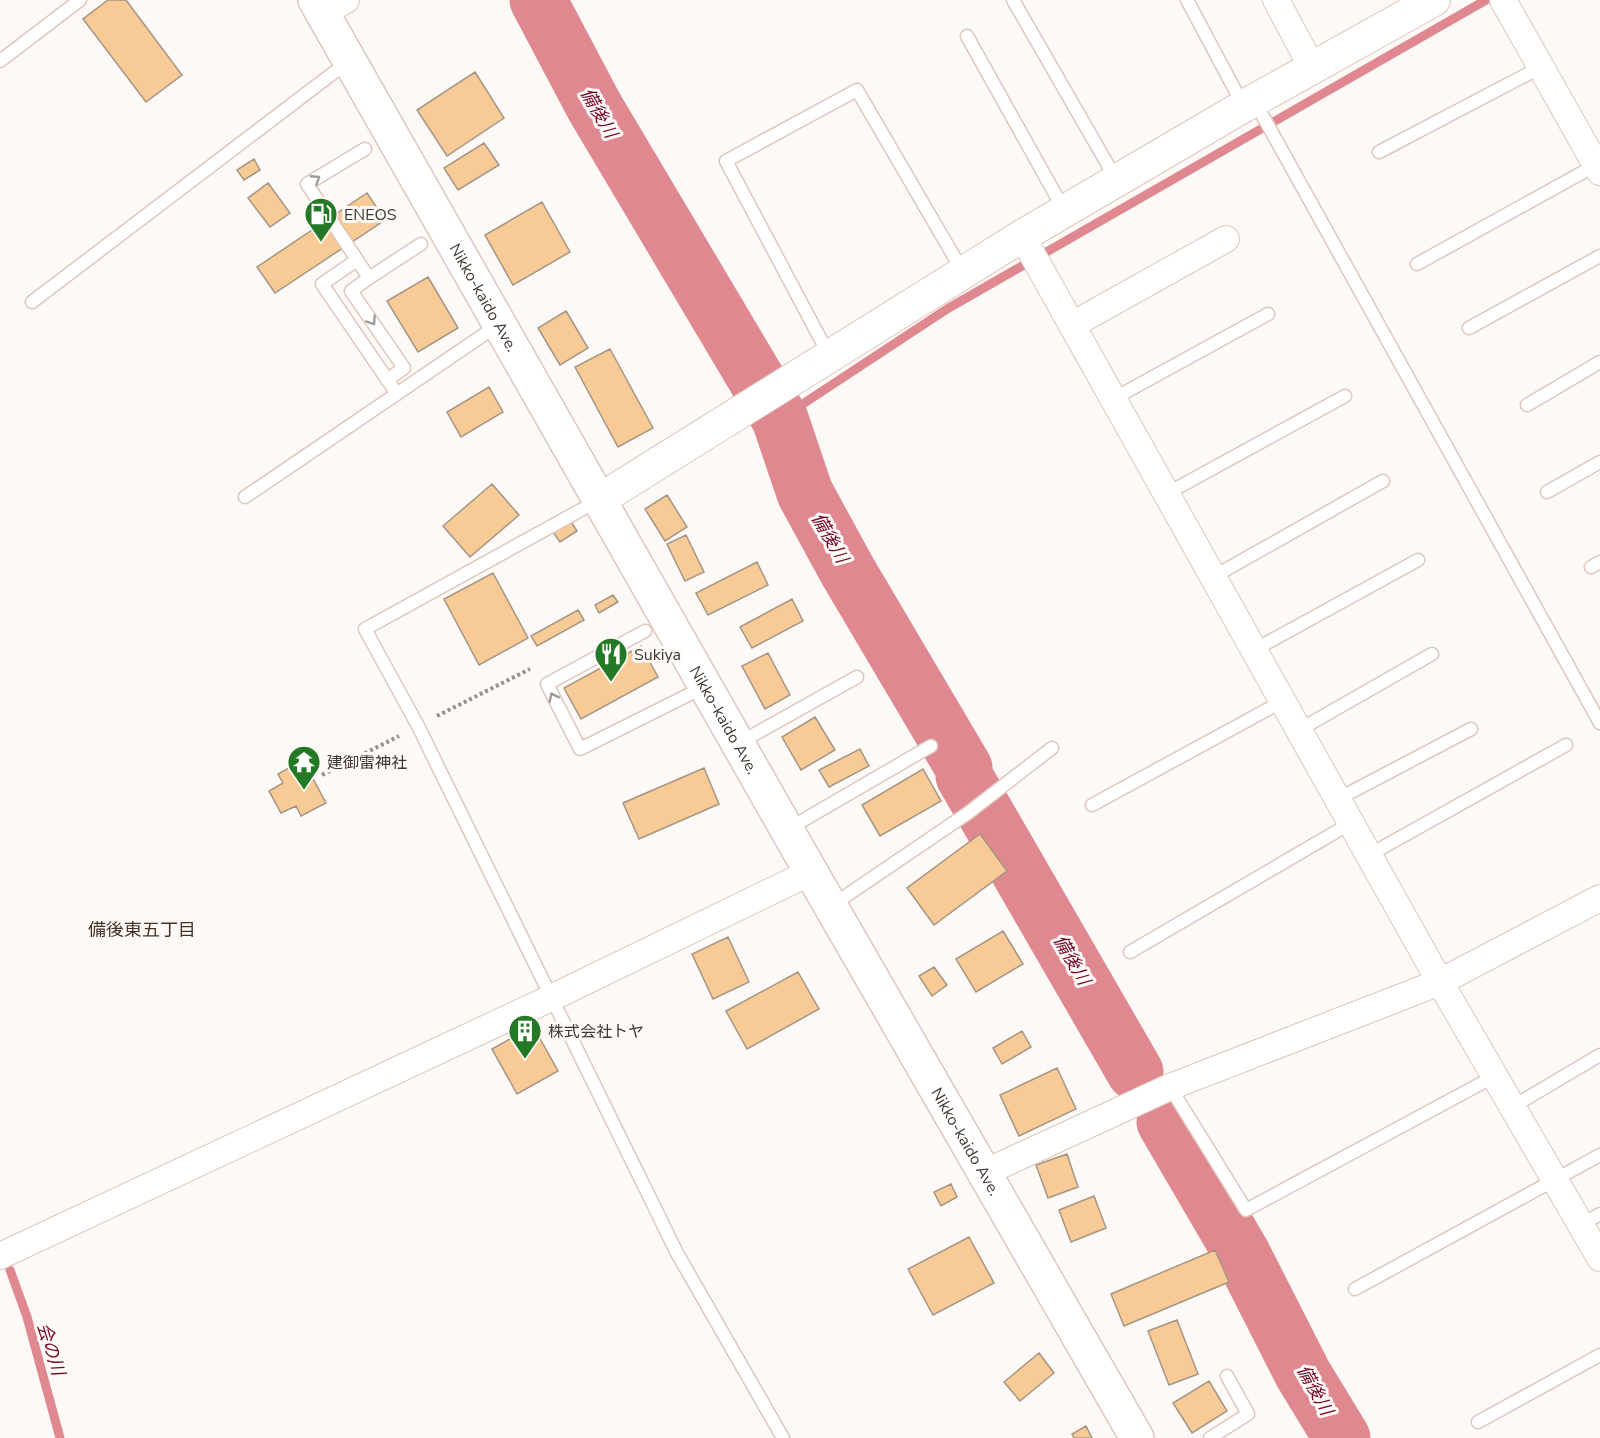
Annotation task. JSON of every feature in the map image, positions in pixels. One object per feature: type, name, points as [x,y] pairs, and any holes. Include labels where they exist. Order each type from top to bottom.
[{"type":"highway","name":"Nikko-kaido Ave.","points":[[328,4],[350,61],[705,687],[1137,1438]]},
{"type":"street","points":[[1276,0],[1313,69]]},
{"type":"street","points":[[599,500],[1022,236],[1434,0]]},
{"type":"street","points":[[1503,0],[1598,169]]},
{"type":"street","points":[[1022,236],[1512,1107],[1555,1181],[1591,1220],[1600,1258]]},
{"type":"street","points":[[1072,325],[1226,239]]},
{"type":"street","points":[[0,1256],[551,999],[811,872]]},
{"type":"street","points":[[984,1173],[1170,1087],[1440,982],[1600,898]]},
{"type":"lane","points":[[0,61],[80,0]]},
{"type":"lane","points":[[1013,0],[1117,180]]},
{"type":"lane","points":[[1187,0],[1249,104],[1600,723]]},
{"type":"lane","points":[[967,36],[1065,211]]},
{"type":"lane","points":[[32,302],[350,61]]},
{"type":"lane","points":[[1379,152],[1540,67]]},
{"type":"lane","points":[[830,356],[726,161],[857,90],[963,272]]},
{"type":"lane","points":[[364,149],[308,184],[369,278]]},
{"type":"lane","points":[[1417,264],[1598,169]]},
{"type":"lane","points":[[387,380],[404,368],[351,291],[421,244]]},
{"type":"lane","points":[[1469,328],[1600,256]]},
{"type":"lane","points":[[357,260],[322,284],[397,394]]},
{"type":"lane","points":[[1113,399],[1268,314]]},
{"type":"lane","points":[[245,497],[499,324]]},
{"type":"lane","points":[[1527,405],[1600,362]]},
{"type":"lane","points":[[1166,494],[1345,396]]},
{"type":"lane","points":[[1547,492],[1600,462]]},
{"type":"lane","points":[[1214,577],[1383,481]]},
{"type":"lane","points":[[599,500],[365,629],[418,726],[677,1253],[783,1438]]},
{"type":"lane","points":[[1254,650],[1418,560]]},
{"type":"lane","points":[[645,630],[547,684],[580,750],[705,687]]},
{"type":"lane","points":[[1299,730],[1432,654]]},
{"type":"lane","points":[[738,744],[857,677]]},
{"type":"lane","points":[[1092,805],[1283,701]]},
{"type":"lane","points":[[1338,799],[1471,729]]},
{"type":"lane","points":[[1370,855],[1566,745]]},
{"type":"lane","points":[[787,830],[931,746]]},
{"type":"lane","points":[[831,906],[968,813],[1052,748]]},
{"type":"lane","points":[[1130,952],[1351,823]]},
{"type":"lane","points":[[1512,1107],[1600,1054]]},
{"type":"lane","points":[[1170,1087],[1246,1210],[1495,1076]]},
{"type":"lane","points":[[1355,1289],[1600,1155]]},
{"type":"lane","points":[[1478,1422],[1600,1355]]},
{"type":"lane","points":[[1210,1438],[1248,1414],[1227,1376]]},
{"type":"path","points":[[322,775],[532,668]]},
{"type":"building","points":[[108,0],[126,0],[182,75],[146,102],[83,19]]},
{"type":"building","points":[[475,72],[504,118],[447,156],[417,110]]},
{"type":"building","points":[[484,143],[499,165],[458,190],[444,168]]},
{"type":"building","points":[[254,159],[260,170],[244,180],[237,170]]},
{"type":"building","points":[[268,183],[290,213],[270,227],[248,198]]},
{"type":"building","name":"ENEOS","points":[[367,193],[385,220],[275,293],[257,267]]},
{"type":"building","points":[[542,202],[570,252],[513,285],[485,235]]},
{"type":"building","points":[[428,277],[458,328],[418,352],[387,301]]},
{"type":"building","points":[[566,311],[588,348],[560,365],[538,328]]},
{"type":"building","points":[[610,349],[653,428],[618,447],[575,367]]},
{"type":"building","points":[[489,387],[503,412],[461,437],[447,412]]},
{"type":"building","points":[[492,484],[519,515],[470,557],[443,526]]},
{"type":"building","points":[[667,495],[687,527],[665,541],[645,509]]},
{"type":"building","points":[[570,520],[577,531],[560,542],[553,532]]},
{"type":"building","points":[[686,535],[704,572],[685,581],[667,544]]},
{"type":"building","points":[[757,562],[768,585],[708,615],[696,593]]},
{"type":"building","points":[[493,573],[528,638],[479,665],[444,599]]},
{"type":"building","points":[[613,595],[618,602],[599,613],[595,605]]},
{"type":"building","points":[[792,599],[803,621],[752,648],[740,627]]},
{"type":"building","points":[[578,610],[584,620],[537,646],[531,636]]},
{"type":"building","name":"Sukiya","points":[[641,646],[658,677],[581,719],[564,688]]},
{"type":"building","points":[[768,653],[790,695],[765,709],[742,666]]},
{"type":"building","points":[[815,717],[835,750],[801,770],[782,737]]},
{"type":"building","points":[[860,749],[869,766],[829,787],[819,770]]},
{"type":"building","points":[[303,760],[326,803],[301,816],[296,806],[281,813],[269,791],[283,783],[278,774]]},
{"type":"building","points":[[704,768],[719,804],[639,839],[623,803]]},
{"type":"building","points":[[923,769],[941,801],[880,836],[862,805]]},
{"type":"building","points":[[980,834],[1007,871],[934,925],[907,888]]},
{"type":"building","points":[[1003,931],[1023,964],[976,992],[956,959]]},
{"type":"building","points":[[728,937],[749,982],[713,999],[692,954]]},
{"type":"building","points":[[934,967],[947,985],[932,996],[919,976]]},
{"type":"building","points":[[798,972],[819,1009],[747,1049],[726,1011]]},
{"type":"building","name":"株式会社トヤ","points":[[533,1026],[558,1071],[517,1094],[492,1049]]},
{"type":"building","points":[[1022,1031],[1031,1047],[1002,1064],[993,1048]]},
{"type":"building","points":[[1057,1068],[1076,1109],[1019,1136],[1000,1095]]},
{"type":"building","points":[[1067,1154],[1078,1187],[1048,1198],[1036,1165]]},
{"type":"building","points":[[951,1184],[957,1197],[941,1206],[934,1192]]},
{"type":"building","points":[[1094,1196],[1106,1228],[1071,1242],[1059,1210]]},
{"type":"building","points":[[969,1237],[994,1283],[933,1315],[908,1269]]},
{"type":"building","points":[[1215,1250],[1229,1282],[1124,1326],[1111,1294]]},
{"type":"building","points":[[1177,1320],[1198,1374],[1169,1385],[1148,1331]]},
{"type":"building","points":[[1039,1353],[1054,1373],[1020,1401],[1004,1382]]},
{"type":"building","points":[[1209,1381],[1227,1411],[1192,1433],[1173,1403]]},
{"type":"building","points":[[1086,1426],[1092,1438],[1074,1438],[1072,1434]]},
{"type":"waterway","name":"備後川","points":[[538,0],[594,106],[780,419],[805,493],[847,570],[964,768],[964,776],[1135,1072]]},
{"type":"waterway","points":[[780,419],[947,309],[1486,0]]},
{"type":"waterway","name":"備後川","points":[[1165,1122],[1242,1254],[1303,1374],[1342,1438]]},
{"type":"waterway","name":"会の川","points":[[10,1270],[27,1317],[60,1438]]},
{"type":"place","name":"ENEOS","points":[[321,243]]},
{"type":"place","name":"Sukiya","points":[[611,683]]},
{"type":"place","name":"建御雷神社","points":[[304,791]]},
{"type":"place","name":"株式会社トヤ","points":[[525,1060]]},
{"type":"district","name":"備後東五丁目","points":[[142,930]]}]
